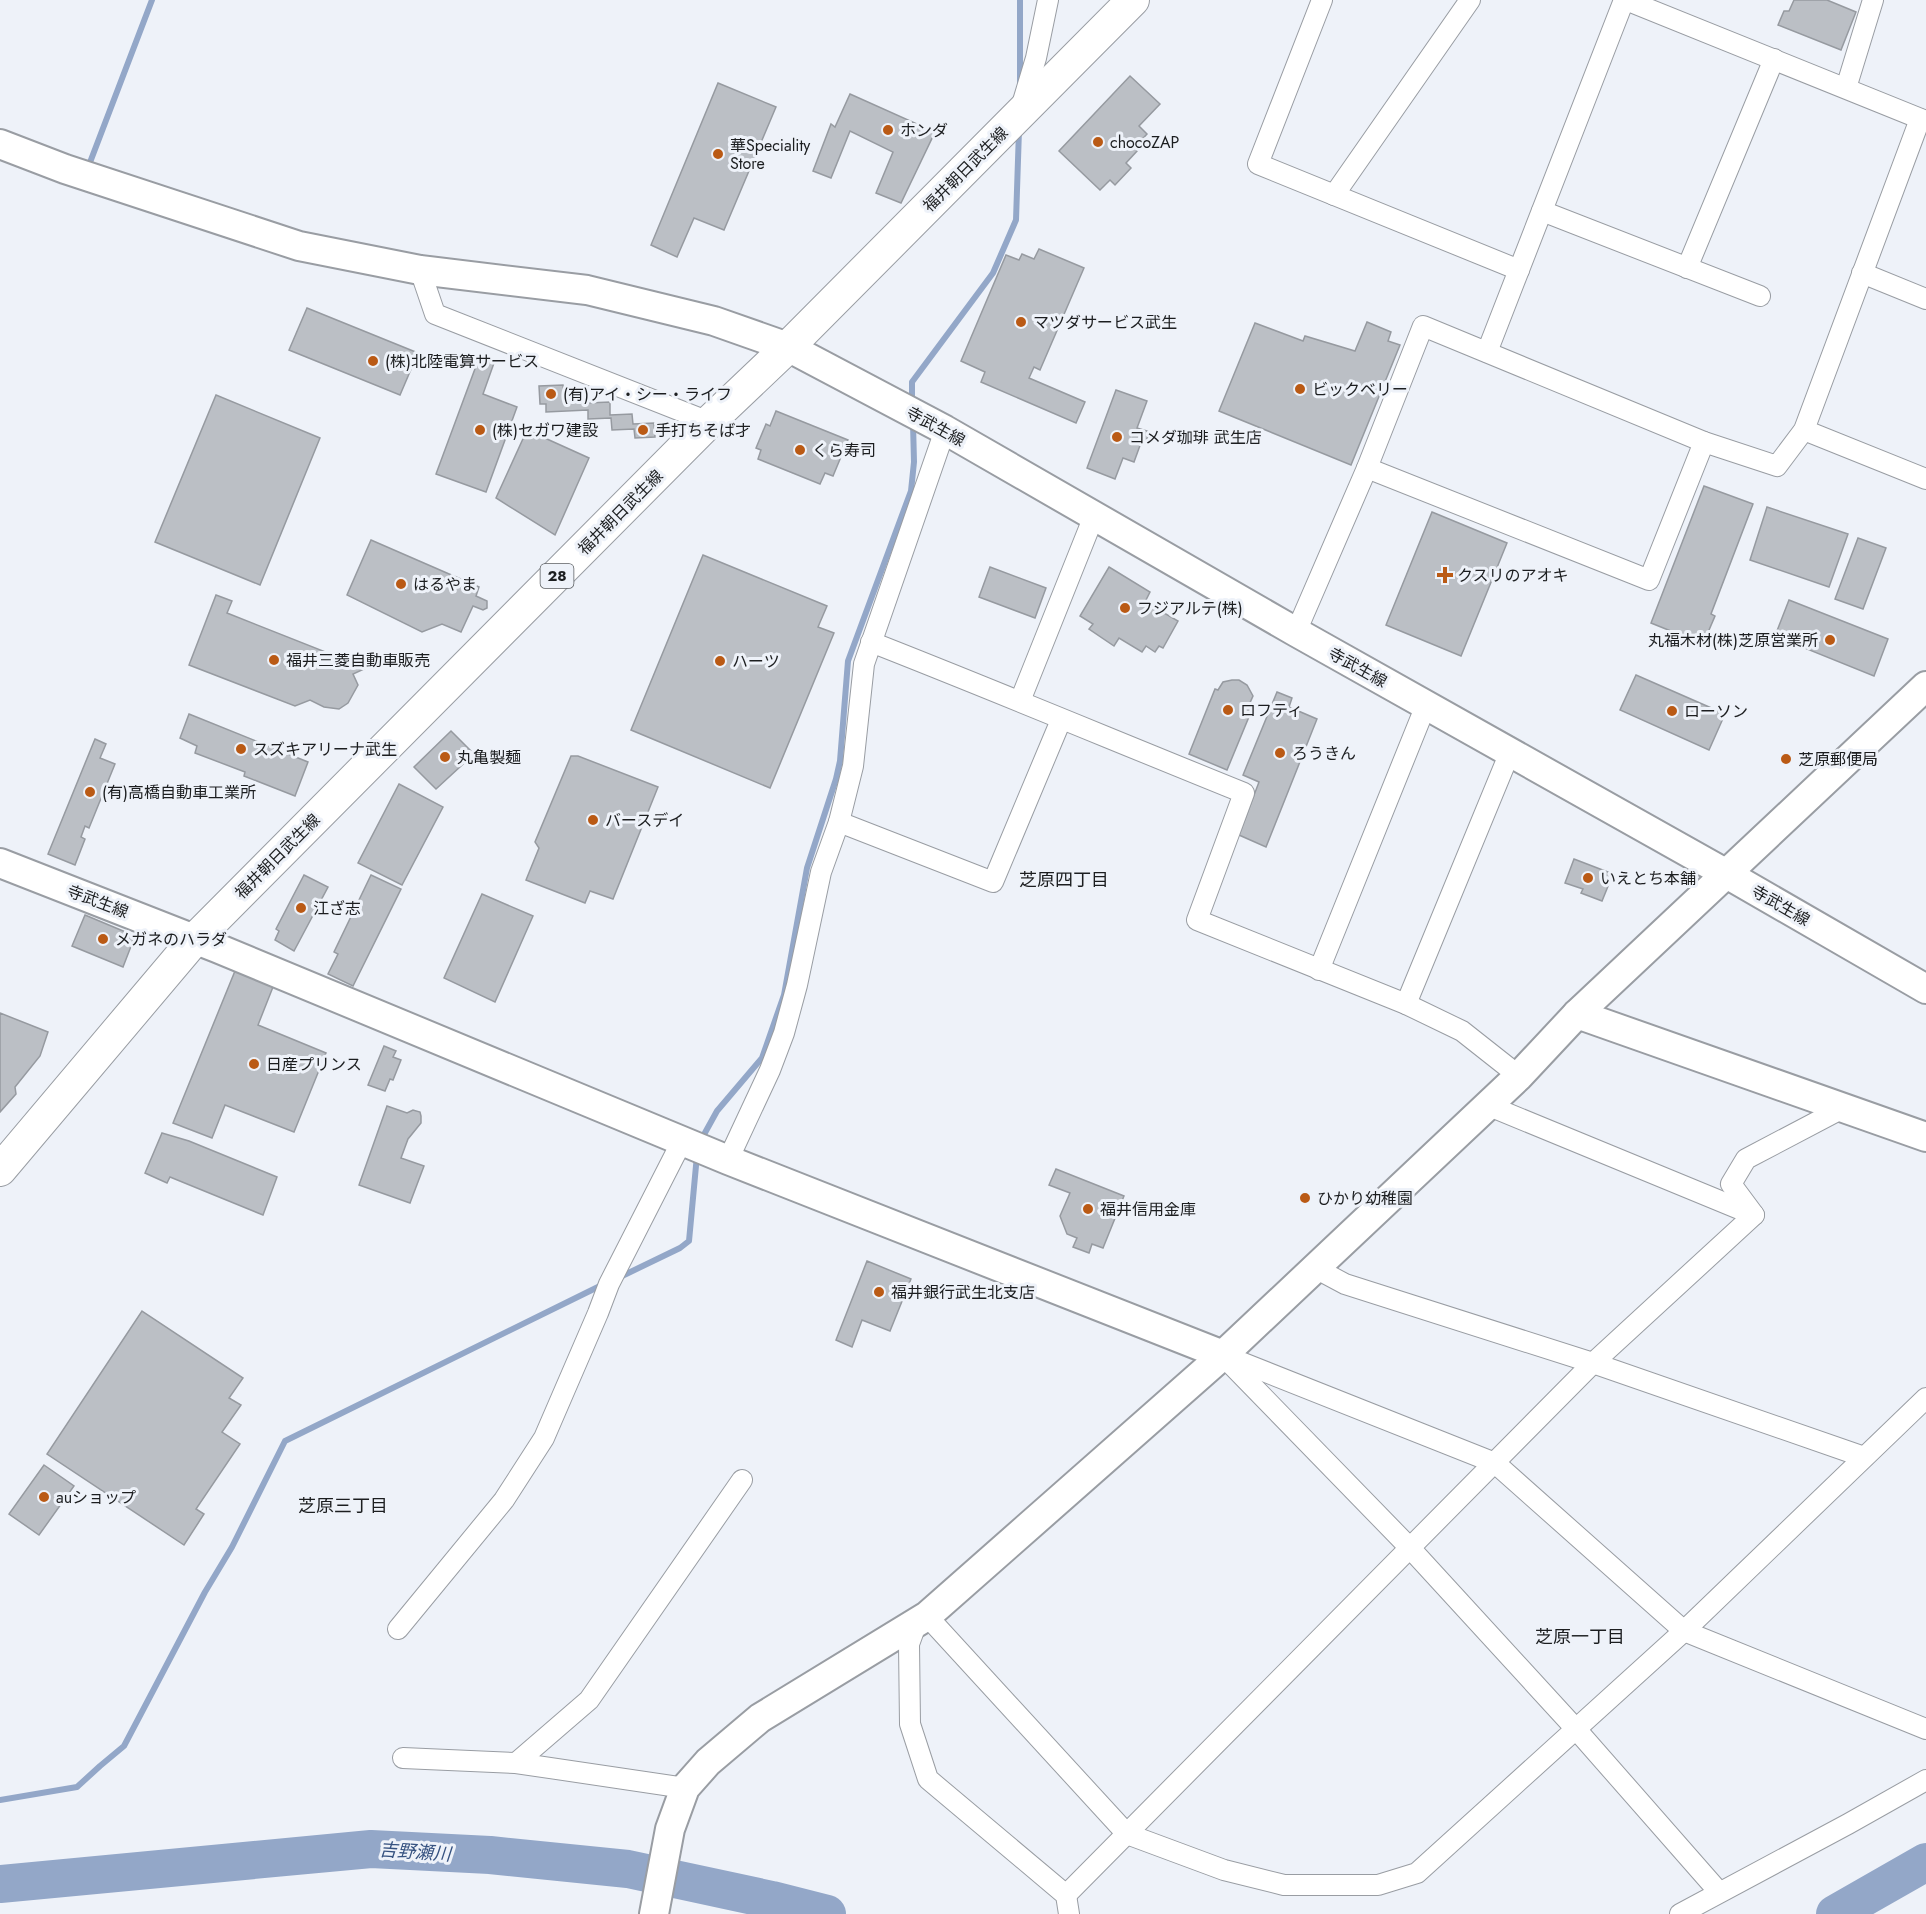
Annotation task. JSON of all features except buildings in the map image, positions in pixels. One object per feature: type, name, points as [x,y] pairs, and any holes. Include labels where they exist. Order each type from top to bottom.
[{"type":"main road","name":"福井朝日武生線","points":[[0,1170],[195,939],[1133,0]]},
{"type":"street","points":[[1019,115],[1036,58],[1048,0]]},
{"type":"street","points":[[1322,0],[1258,164],[1519,270]]},
{"type":"street","points":[[1334,195],[1470,0]]},
{"type":"street","points":[[1296,632],[1367,468],[1423,326],[1704,442],[1777,465],[1803,430],[1923,120],[1625,0],[1487,352]]},
{"type":"street","points":[[1846,88],[1873,0]]},
{"type":"street","points":[[1687,268],[1774,59]]},
{"type":"street","name":"寺武生線","points":[[0,144],[120,188],[299,246],[420,270],[587,290],[714,321],[788,347],[945,430],[1926,989]]},
{"type":"street","points":[[1542,211],[1760,296]]},
{"type":"street","points":[[420,270],[435,314],[709,422]]},
{"type":"street","points":[[1862,273],[1926,299]]},
{"type":"street","points":[[728,1160],[770,1070],[784,1033],[797,985],[821,873],[839,822],[853,766],[864,664],[945,430]]},
{"type":"street","points":[[1803,430],[1926,480]]},
{"type":"street","points":[[1367,468],[1649,580],[1704,442]]},
{"type":"street","points":[[1020,701],[1094,516]]},
{"type":"street","points":[[871,642],[1244,794],[1197,920],[1406,1004],[1462,1031],[1519,1076]]},
{"type":"street","points":[[654,1914],[670,1829],[685,1788],[708,1762],[760,1718],[922,1619],[1223,1355],[1519,1076],[1577,1014],[1725,873],[1926,686]]},
{"type":"street","points":[[1319,970],[1426,705]]},
{"type":"street","points":[[839,822],[993,882],[1061,720]]},
{"type":"street","points":[[1406,1004],[1510,752]]},
{"type":"street","name":"寺武生線","points":[[0,863],[195,939],[728,1160],[1223,1355]]},
{"type":"street","points":[[1577,1014],[1926,1137]]},
{"type":"street","points":[[1487,1105],[1754,1215]]},
{"type":"street","points":[[1754,1215],[1731,1184],[1746,1159],[1843,1108]]},
{"type":"street","points":[[398,1629],[504,1500],[544,1438],[609,1284],[682,1141]]},
{"type":"street","points":[[922,1619],[909,1644],[909,1724],[928,1779],[1067,1904],[1128,1834],[1593,1363],[1754,1215]]},
{"type":"street","points":[[1315,1268],[1345,1284],[1593,1363],[1864,1457]]},
{"type":"street","points":[[1223,1355],[1495,1463],[1684,1631],[1926,1729]]},
{"type":"street","points":[[1223,1355],[1410,1548],[1575,1728],[1719,1892]]},
{"type":"street","points":[[922,1619],[1128,1834],[1224,1870],[1284,1886],[1378,1885],[1417,1873],[1684,1631],[1926,1398]]},
{"type":"street","points":[[516,1763],[589,1700],[742,1480]]},
{"type":"street","points":[[403,1758],[516,1763],[685,1788]]},
{"type":"street","points":[[1680,1914],[1926,1780]]},
{"type":"waterway","points":[[94,169],[89,165],[152,0]]},
{"type":"waterway","points":[[1020,0],[1020,84]]},
{"type":"waterway","points":[[912,403],[912,382],[993,273],[1016,220],[1019,130]]},
{"type":"waterway","points":[[701,1140],[717,1111],[762,1058],[784,995],[807,868],[840,761],[848,661],[911,491],[914,462],[913,423]]},
{"type":"waterway","points":[[620,1277],[680,1248],[689,1241],[697,1155]]},
{"type":"waterway","points":[[0,1800],[77,1787],[124,1746],[205,1592],[232,1547],[285,1441],[602,1285]]},
{"type":"waterway","name":"吉野瀬川","points":[[0,1884],[371,1849],[490,1855],[628,1869],[827,1914]]},
{"type":"waterway","name":"吉野瀬川","points":[[1835,1914],[1926,1862]]},
{"type":"place","name":"ホンダ","points":[[888,130]]},
{"type":"place","name":"chocoZAP","points":[[1098,142]]},
{"type":"place","name":"華Speciality Store","points":[[718,154]]},
{"type":"place","name":"マツダサービス武生","points":[[1021,322]]},
{"type":"place","name":"(株)北陸電算サービス","points":[[373,361]]},
{"type":"place","name":"ビックベリー","points":[[1300,389]]},
{"type":"place","name":"(有)アイ・シー・ライフ","points":[[551,394]]},
{"type":"place","name":"(株)セガワ建設","points":[[480,430]]},
{"type":"place","name":"手打ちそば才","points":[[643,430]]},
{"type":"place","name":"コメダ珈琲 武生店","points":[[1117,437]]},
{"type":"place","name":"くら寿司","points":[[800,450]]},
{"type":"place","name":"クスリのアオキ","points":[[1445,575]]},
{"type":"place","name":"はるやま","points":[[401,584]]},
{"type":"place","name":"フジアルテ(株)","points":[[1125,608]]},
{"type":"place","name":"丸福木材(株)芝原営業所","points":[[1830,640]]},
{"type":"place","name":"福井三菱自動車販売","points":[[274,660]]},
{"type":"place","name":"ハーツ","points":[[720,661]]},
{"type":"place","name":"ロフティ","points":[[1228,710]]},
{"type":"place","name":"ローソン","points":[[1672,711]]},
{"type":"place","name":"スズキアリーナ武生","points":[[241,749]]},
{"type":"place","name":"ろうきん","points":[[1280,753]]},
{"type":"place","name":"丸亀製麺","points":[[445,757]]},
{"type":"place","name":"芝原郵便局","points":[[1786,759]]},
{"type":"place","name":"(有)高橋自動車工業所","points":[[90,792]]},
{"type":"place","name":"バースデイ","points":[[593,820]]},
{"type":"place","name":"いえとち本舗","points":[[1588,878]]},
{"type":"place","name":"江ざ志","points":[[301,908]]},
{"type":"place","name":"メガネのハラダ","points":[[103,939]]},
{"type":"place","name":"日産プリンス","points":[[254,1064]]},
{"type":"place","name":"ひかり幼稚園","points":[[1305,1198]]},
{"type":"place","name":"福井信用金庫","points":[[1088,1209]]},
{"type":"place","name":"福井銀行武生北支店","points":[[879,1292]]},
{"type":"place","name":"auショップ","points":[[44,1497]]},
{"type":"district","name":"芝原四丁目","points":[[1064,880]]},
{"type":"district","name":"芝原三丁目","points":[[343,1506]]},
{"type":"district","name":"芝原一丁目","points":[[1580,1637]]}]
